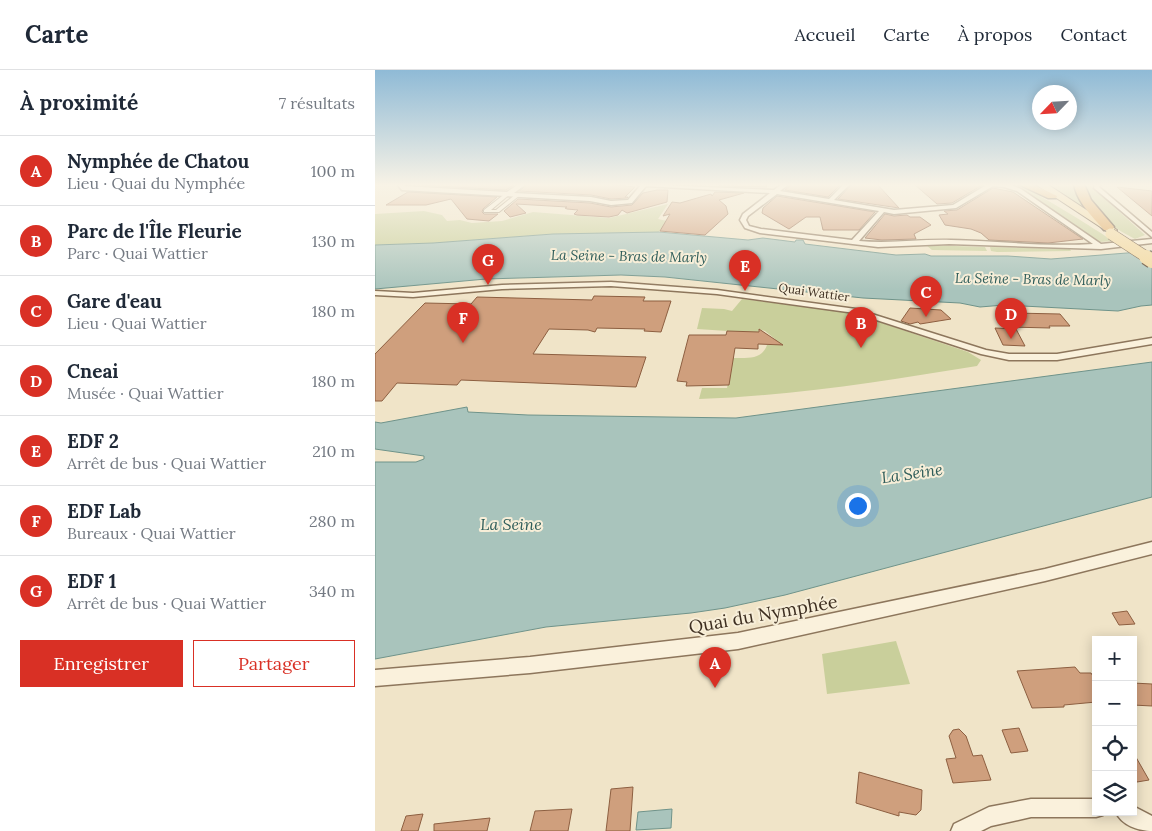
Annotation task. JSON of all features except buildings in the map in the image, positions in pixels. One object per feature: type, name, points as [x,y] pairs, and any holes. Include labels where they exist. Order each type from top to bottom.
[{"type":"highway","points":[[1102,220],[1112,231]]},
{"type":"main road","points":[[1092,220],[1152,255]]},
{"type":"main road","points":[[1094,220],[1152,261]]},
{"type":"street","points":[[743,220],[747,227],[760,231],[883,246],[949,242],[1001,246],[1081,247],[1113,246],[1152,241]]},
{"type":"street","points":[[853,243],[874,220]]},
{"type":"street","points":[[1062,220],[1100,246]]},
{"type":"street","points":[[1134,220],[1152,235]]},
{"type":"street","name":"Quai Wattier","points":[[375,293],[413,295],[502,287],[611,284],[717,292],[857,311],[984,352],[1009,357],[1057,356],[1152,341]]},
{"type":"street","name":"Quai du Nymphée","points":[[375,678],[530,665],[738,641],[1045,575],[1152,548]]},
{"type":"street","points":[[961,831],[989,817],[1031,808],[1092,808]]},
{"type":"street","points":[[1133,816],[1152,826]]},
{"type":"green space","points":[[375,220],[460,220],[472,223],[502,221],[667,221],[659,232],[652,234],[553,234],[433,243],[375,245]]},
{"type":"green space","points":[[1065,220],[1079,220],[1113,241],[1099,242]]},
{"type":"green space","points":[[1105,220],[1128,220],[1145,235],[1135,239]]},
{"type":"green space","points":[[926,245],[985,247],[987,251],[932,250]]},
{"type":"green space","points":[[990,247],[1070,249],[1071,251],[997,252],[991,251]]},
{"type":"green space","points":[[742,299],[849,312],[968,352],[981,360],[977,366],[873,382],[769,395],[699,399],[702,388],[727,388],[733,358],[757,356],[765,350],[767,345],[775,345],[775,339],[759,329],[758,333],[697,329],[702,308],[732,311]]},
{"type":"green space","points":[[896,641],[910,684],[827,694],[822,654]]},
{"type":"water","name":"La Seine - Bras de Marly","points":[[659,232],[748,240],[763,238],[795,242],[796,240],[803,240],[805,244],[896,255],[1008,256],[1051,259],[1152,251],[1152,305],[1118,311],[1004,305],[980,307],[960,303],[863,298],[665,277],[621,275],[486,279],[375,289],[375,245],[433,243],[553,234]]},
{"type":"water","name":"La Seine","points":[[1152,362],[1152,497],[785,595],[725,608],[546,627],[375,659],[375,462],[416,462],[424,459],[424,456],[375,449],[375,422],[381,423],[467,407],[468,412],[528,415],[736,418]]},
{"type":"water","points":[[672,809],[671,828],[636,830],[638,812]]},
{"type":"place","name":"EDF 1","points":[[488,285]]},
{"type":"place","name":"EDF 2","points":[[745,291]]},
{"type":"place","name":"Gare d'eau","points":[[926,317]]},
{"type":"place","name":"Cneai","points":[[1011,339]]},
{"type":"place","name":"EDF Lab","points":[[463,343]]},
{"type":"place","name":"Parc de l'Île Fleurie","points":[[861,348]]},
{"type":"place","name":"Nymphée de Chatou","points":[[715,688]]}]
